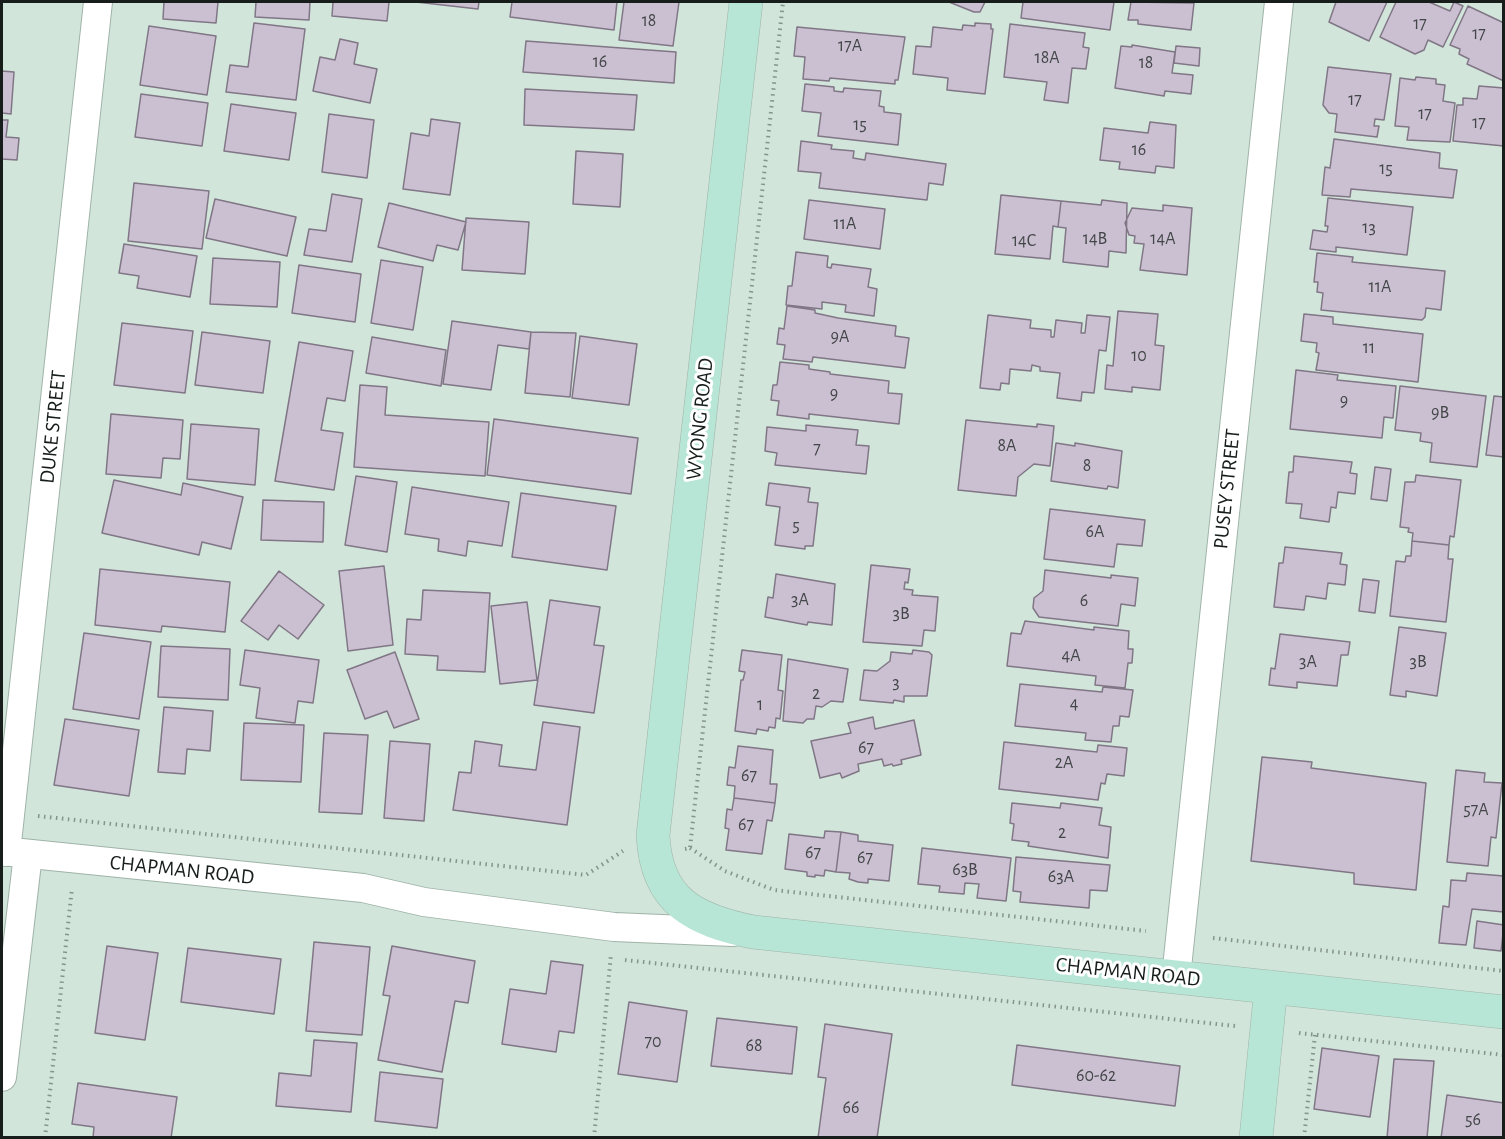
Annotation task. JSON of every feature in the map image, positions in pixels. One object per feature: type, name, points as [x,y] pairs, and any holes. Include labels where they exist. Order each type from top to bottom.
[{"type":"street","name":"DUKE STREET","points":[[2,1077],[12,812],[98,2]]},
{"type":"street","name":"WYONG ROAD","points":[[653,843],[746,2]]},
{"type":"street","name":"PUSEY STREET","points":[[1176,977],[1279,2]]},
{"type":"street","name":"CHAPMAN ROAD","points":[[653,843],[660,876],[669,892],[689,911],[717,924],[753,932]]},
{"type":"street","name":"CHAPMAN ROAD","points":[[12,852],[363,888],[424,902],[614,927],[753,932],[1503,1012]]},
{"type":"street","points":[[1256,1137],[1271,987]]},
{"type":"path","points":[[690,848],[783,2]]},
{"type":"path","points":[[12,812],[79,822],[586,875],[620,851],[653,843],[690,848],[725,871],[774,890],[1146,931]]},
{"type":"path","points":[[45,1137],[79,822]]},
{"type":"path","points":[[594,1137],[614,927]]},
{"type":"path","points":[[1213,938],[1503,971]]},
{"type":"path","points":[[610,958],[1242,1027]]},
{"type":"path","points":[[1299,1033],[1503,1055]]},
{"type":"path","points":[[1304,1137],[1315,1035]]},
{"type":"building","points":[[164,2],[218,2],[216,23],[163,19]]},
{"type":"building","points":[[256,2],[310,2],[309,20],[255,17]]},
{"type":"building","points":[[333,2],[389,2],[387,21],[332,16]]},
{"type":"building","points":[[416,2],[479,2],[478,9]]},
{"type":"building","points":[[512,2],[617,2],[614,30],[510,17]]},
{"type":"building","points":[[624,2],[679,2],[673,46],[619,40]]},
{"type":"building","points":[[949,2],[985,2],[980,12],[974,12]]},
{"type":"building","points":[[1023,2],[1114,2],[1110,30],[1021,18]]},
{"type":"building","points":[[1131,2],[1194,3],[1191,30],[1138,24],[1138,20],[1128,20]]},
{"type":"building","points":[[1336,2],[1387,2],[1369,41],[1329,22]]},
{"type":"building","points":[[1396,2],[1429,2],[1450,11],[1454,2],[1463,6],[1443,47],[1428,40],[1424,50],[1415,54],[1380,37]]},
{"type":"building","points":[[1468,6],[1504,23],[1504,81],[1467,64],[1469,59],[1459,54],[1460,49],[1450,45]]},
{"type":"building","points":[[254,23],[305,29],[296,100],[226,92],[230,65],[248,67]]},
{"type":"building","points":[[975,23],[991,24],[991,29],[993,29],[985,94],[947,90],[948,78],[913,74],[916,46],[931,47],[933,27],[962,30],[963,25],[975,26]]},
{"type":"building","points":[[1010,24],[1085,33],[1083,47],[1089,48],[1086,69],[1072,68],[1068,103],[1044,100],[1047,82],[1004,77]]},
{"type":"building","points":[[149,26],[216,36],[207,95],[140,85]]},
{"type":"building","points":[[797,27],[905,37],[898,80],[895,80],[895,84],[830,78],[829,81],[803,79],[805,57],[794,56]]},
{"type":"building","points":[[340,39],[358,43],[354,64],[377,69],[370,103],[313,91],[320,57],[335,60]]},
{"type":"building","points":[[526,41],[676,52],[674,83],[523,72]]},
{"type":"building","points":[[1132,45],[1175,52],[1172,73],[1193,75],[1191,94],[1165,91],[1164,96],[1115,88],[1121,46],[1132,47]]},
{"type":"building","points":[[1176,46],[1200,48],[1199,66],[1174,63]]},
{"type":"building","points":[[1328,67],[1391,74],[1384,120],[1375,119],[1374,126],[1379,126],[1377,137],[1335,132],[1337,114],[1329,113],[1323,105]]},
{"type":"building","points":[[2,71],[14,72],[11,114],[2,113]]},
{"type":"building","points":[[1416,77],[1436,79],[1436,84],[1445,85],[1443,101],[1455,103],[1450,142],[1407,140],[1409,127],[1395,126],[1400,78],[1415,80]]},
{"type":"building","points":[[805,84],[834,87],[834,91],[843,92],[844,88],[881,91],[879,106],[884,107],[884,112],[901,114],[898,145],[818,136],[821,113],[802,111]]},
{"type":"building","points":[[1479,86],[1504,88],[1504,146],[1453,141],[1457,105],[1463,105],[1463,98],[1477,99]]},
{"type":"building","points":[[525,89],[637,95],[634,130],[524,125]]},
{"type":"building","points":[[141,94],[208,103],[202,146],[135,137]]},
{"type":"building","points":[[231,104],[296,113],[289,160],[224,151]]},
{"type":"building","points":[[329,114],[374,120],[367,178],[322,172]]},
{"type":"building","points":[[431,119],[460,123],[450,195],[403,189],[411,133],[429,136]]},
{"type":"building","points":[[2,120],[8,120],[6,137],[19,138],[17,160],[2,159]]},
{"type":"building","points":[[1150,122],[1176,125],[1174,168],[1156,166],[1155,173],[1119,169],[1120,162],[1100,160],[1104,128],[1148,133]]},
{"type":"building","points":[[1334,139],[1440,153],[1439,168],[1457,170],[1453,198],[1351,189],[1350,197],[1322,195],[1325,167],[1330,168]]},
{"type":"building","points":[[801,141],[832,145],[831,149],[854,151],[853,158],[865,160],[866,153],[946,164],[943,185],[929,183],[927,200],[819,188],[821,173],[798,171]]},
{"type":"building","points":[[576,151],[623,154],[620,207],[573,204]]},
{"type":"building","points":[[134,183],[209,191],[202,249],[128,241]]},
{"type":"building","points":[[332,194],[362,199],[352,262],[304,255],[309,229],[326,231]]},
{"type":"building","points":[[1001,195],[1061,201],[1058,227],[1053,226],[1050,259],[995,254]]},
{"type":"building","points":[[1328,198],[1413,207],[1407,255],[1336,247],[1336,252],[1310,249],[1313,230],[1327,232],[1328,226],[1325,226]]},
{"type":"building","points":[[215,199],[296,217],[287,256],[206,238]]},
{"type":"building","points":[[809,200],[885,209],[880,249],[804,239]]},
{"type":"building","points":[[1102,200],[1127,203],[1126,253],[1109,251],[1108,267],[1063,262],[1066,228],[1058,227],[1061,201],[1101,205]]},
{"type":"building","points":[[389,203],[466,222],[458,250],[437,245],[433,261],[378,247]]},
{"type":"building","points":[[1163,205],[1192,208],[1187,275],[1140,270],[1144,244],[1134,243],[1135,236],[1129,235],[1125,223],[1132,208],[1163,211]]},
{"type":"building","points":[[466,218],[529,222],[525,274],[462,270]]},
{"type":"building","points":[[124,244],[197,256],[190,297],[137,288],[139,276],[119,273]]},
{"type":"building","points":[[796,252],[828,256],[827,267],[831,268],[832,264],[871,269],[868,287],[877,289],[874,316],[845,312],[846,305],[822,302],[822,309],[786,305],[788,286],[792,286]]},
{"type":"building","points":[[1317,253],[1353,257],[1352,262],[1445,271],[1441,310],[1426,308],[1425,317],[1422,320],[1321,310],[1323,293],[1317,292],[1318,282],[1314,282]]},
{"type":"building","points":[[213,258],[280,262],[277,307],[210,304]]},
{"type":"building","points":[[381,260],[423,267],[413,330],[371,323]]},
{"type":"building","points":[[299,265],[361,274],[355,322],[292,313]]},
{"type":"building","points":[[787,306],[815,310],[815,313],[838,318],[896,326],[895,336],[909,338],[905,368],[813,357],[812,362],[783,359],[785,345],[777,344],[779,328],[784,329]]},
{"type":"building","points":[[1118,311],[1158,314],[1155,345],[1164,346],[1160,390],[1132,387],[1132,392],[1105,389],[1107,365],[1113,366]]},
{"type":"building","points":[[1304,314],[1333,317],[1333,324],[1423,334],[1418,382],[1316,370],[1319,353],[1316,352],[1317,343],[1301,341]]},
{"type":"building","points":[[988,315],[1031,320],[1030,328],[1051,330],[1051,337],[1054,337],[1056,320],[1082,323],[1081,333],[1085,333],[1087,315],[1110,317],[1106,351],[1099,350],[1094,393],[1082,392],[1081,401],[1057,398],[1060,373],[1040,371],[1040,367],[1032,365],[1031,371],[1010,369],[1009,384],[1001,383],[1000,390],[980,388]]},
{"type":"building","points":[[452,321],[531,332],[529,349],[498,345],[491,390],[443,384]]},
{"type":"building","points":[[122,323],[193,331],[185,393],[114,385]]},
{"type":"building","points":[[202,332],[270,341],[263,393],[195,385]]},
{"type":"building","points":[[531,332],[576,333],[570,397],[525,393]]},
{"type":"building","points":[[580,336],[637,344],[629,405],[572,398]]},
{"type":"building","points":[[372,337],[446,350],[441,386],[366,373]]},
{"type":"building","points":[[299,342],[353,351],[345,401],[327,398],[321,430],[343,433],[334,490],[275,481]]},
{"type":"building","points":[[780,362],[809,365],[809,369],[830,372],[830,374],[889,381],[888,393],[902,394],[899,424],[809,414],[809,419],[777,415],[779,401],[771,400],[773,385],[777,385]]},
{"type":"building","points":[[1296,370],[1338,375],[1337,380],[1396,386],[1393,418],[1384,417],[1382,438],[1290,429]]},
{"type":"building","points":[[360,385],[387,387],[385,415],[489,422],[485,476],[354,467]]},
{"type":"building","points":[[1400,386],[1486,396],[1477,467],[1430,462],[1432,443],[1420,441],[1421,433],[1395,430]]},
{"type":"building","points":[[1494,396],[1504,397],[1504,457],[1486,455]]},
{"type":"building","points":[[111,414],[183,420],[180,459],[163,458],[161,478],[106,474]]},
{"type":"building","points":[[494,419],[638,438],[631,494],[487,475]]},
{"type":"building","points":[[966,420],[1037,427],[1037,424],[1054,426],[1050,466],[1034,464],[1018,477],[1016,496],[958,490]]},
{"type":"building","points":[[191,424],[259,429],[255,485],[187,479]]},
{"type":"building","points":[[806,425],[858,430],[856,445],[869,446],[866,474],[775,465],[777,453],[765,451],[767,427],[806,431]]},
{"type":"building","points":[[1056,443],[1075,446],[1075,443],[1122,451],[1118,488],[1108,486],[1107,489],[1051,481]]},
{"type":"building","points":[[1294,456],[1352,462],[1350,473],[1357,474],[1355,494],[1338,492],[1336,508],[1331,507],[1329,522],[1300,518],[1302,504],[1286,503],[1289,472],[1293,472]]},
{"type":"building","points":[[1375,467],[1391,469],[1387,501],[1371,499]]},
{"type":"building","points":[[1416,475],[1461,480],[1454,537],[1450,536],[1449,545],[1412,541],[1413,533],[1408,532],[1409,528],[1400,527],[1405,482],[1415,482]]},
{"type":"building","points":[[356,476],[397,482],[387,552],[345,545]]},
{"type":"building","points":[[114,480],[181,495],[183,483],[243,497],[231,549],[202,542],[199,555],[102,533]]},
{"type":"building","points":[[769,483],[810,488],[808,502],[818,503],[813,546],[805,546],[805,549],[775,545],[780,507],[766,505]]},
{"type":"building","points":[[412,487],[509,502],[502,546],[468,541],[466,556],[438,551],[439,539],[405,534]]},
{"type":"building","points":[[521,493],[616,506],[607,570],[512,557]]},
{"type":"building","points":[[263,500],[324,502],[323,542],[261,540]]},
{"type":"building","points":[[1050,509],[1145,520],[1142,546],[1117,544],[1114,567],[1044,559]]},
{"type":"building","points":[[1412,541],[1449,545],[1448,559],[1453,559],[1446,622],[1390,616],[1396,561],[1405,562],[1406,556],[1411,556]]},
{"type":"building","points":[[1285,547],[1342,553],[1340,564],[1347,565],[1345,585],[1328,583],[1326,599],[1306,596],[1304,610],[1274,607],[1279,563],[1283,563]]},
{"type":"building","points":[[871,565],[910,569],[908,583],[905,582],[904,589],[913,590],[912,595],[938,597],[935,631],[924,630],[922,646],[863,642]]},
{"type":"building","points":[[384,566],[393,645],[348,651],[339,571]]},
{"type":"building","points":[[100,569],[230,582],[225,632],[162,626],[161,632],[95,625]]},
{"type":"building","points":[[1045,570],[1111,578],[1111,575],[1138,578],[1135,606],[1121,604],[1118,626],[1039,617],[1033,608],[1034,598],[1043,591]]},
{"type":"building","points":[[279,571],[324,605],[298,639],[279,625],[268,640],[241,621]]},
{"type":"building","points":[[776,574],[835,584],[832,625],[808,622],[807,625],[765,617],[768,597],[773,598]]},
{"type":"building","points":[[1363,579],[1379,581],[1375,613],[1359,611]]},
{"type":"building","points":[[423,590],[490,593],[485,672],[437,670],[438,656],[405,654],[407,619],[421,620]]},
{"type":"building","points":[[550,600],[600,607],[594,645],[604,646],[594,713],[534,705]]},
{"type":"building","points":[[527,602],[537,680],[500,684],[491,606]]},
{"type":"building","points":[[1025,621],[1094,630],[1094,627],[1129,631],[1128,649],[1133,649],[1132,663],[1128,663],[1125,688],[1095,685],[1096,676],[1007,666],[1011,633],[1021,634]]},
{"type":"building","points":[[1399,627],[1446,633],[1437,696],[1406,691],[1406,697],[1390,695]]},
{"type":"building","points":[[84,633],[151,642],[139,719],[73,709]]},
{"type":"building","points":[[1280,634],[1350,642],[1348,655],[1341,655],[1337,686],[1297,682],[1297,688],[1269,685],[1271,668],[1275,669]]},
{"type":"building","points":[[161,646],[230,649],[228,700],[158,697]]},
{"type":"building","points":[[245,650],[319,660],[313,703],[298,701],[295,723],[256,718],[260,688],[240,685]]},
{"type":"building","points":[[742,650],[782,655],[778,690],[783,691],[780,719],[776,718],[775,728],[769,727],[768,731],[757,729],[756,734],[735,731],[741,680],[745,672],[739,671]]},
{"type":"building","points":[[913,650],[929,652],[932,655],[927,696],[904,696],[904,702],[894,700],[893,703],[860,700],[864,670],[877,671],[890,661],[891,652],[912,654]]},
{"type":"building","points":[[395,652],[419,719],[394,728],[387,711],[365,719],[347,670]]},
{"type":"building","points":[[788,659],[848,669],[843,702],[831,701],[822,707],[816,706],[814,719],[807,719],[803,723],[783,721]]},
{"type":"building","points":[[1020,684],[1102,692],[1103,687],[1133,690],[1129,717],[1120,716],[1119,726],[1113,726],[1111,742],[1085,740],[1086,733],[1015,726]]},
{"type":"building","points":[[164,707],[213,711],[210,751],[187,749],[185,774],[158,772]]},
{"type":"building","points":[[873,717],[875,729],[914,720],[921,755],[901,760],[902,764],[893,766],[892,764],[884,766],[882,759],[858,764],[859,771],[842,778],[840,773],[820,778],[811,741],[851,733],[848,723]]},
{"type":"building","points":[[65,719],[139,730],[129,796],[54,785]]},
{"type":"building","points":[[543,722],[580,727],[567,825],[453,810],[459,772],[471,773],[475,741],[502,745],[499,766],[536,770]]},
{"type":"building","points":[[244,723],[304,725],[301,782],[241,780]]},
{"type":"building","points":[[324,733],[368,735],[362,814],[319,812]]},
{"type":"building","points":[[390,741],[430,744],[424,821],[384,818]]},
{"type":"building","points":[[1004,742],[1097,752],[1098,745],[1127,748],[1124,776],[1107,774],[1105,784],[1101,783],[1098,800],[999,789]]},
{"type":"building","points":[[738,746],[773,750],[770,784],[777,784],[775,803],[734,798],[735,786],[727,785],[729,767],[735,768]]},
{"type":"building","points":[[1262,757],[1312,762],[1311,768],[1426,783],[1416,890],[1354,884],[1354,873],[1251,861]]},
{"type":"building","points":[[1456,770],[1485,773],[1484,782],[1502,783],[1496,838],[1491,837],[1488,866],[1447,862]]},
{"type":"building","points":[[734,798],[775,803],[772,821],[767,820],[762,854],[726,850],[729,829],[725,828],[727,809],[732,810]]},
{"type":"building","points":[[1012,803],[1060,808],[1061,803],[1102,808],[1099,825],[1111,827],[1108,858],[1028,846],[1029,842],[1012,840],[1014,824],[1010,823]]},
{"type":"building","points":[[825,831],[841,832],[836,872],[825,870],[824,876],[815,875],[815,877],[807,876],[807,872],[785,869],[789,834],[824,838]]},
{"type":"building","points":[[841,832],[858,835],[858,841],[893,845],[889,881],[868,879],[868,883],[858,882],[849,879],[850,873],[836,872]]},
{"type":"building","points":[[922,848],[1011,858],[1006,901],[977,898],[979,884],[965,883],[964,894],[939,892],[940,886],[918,884]]},
{"type":"building","points":[[1016,857],[1110,865],[1107,891],[1090,890],[1089,908],[1020,902],[1021,892],[1013,891]]},
{"type":"building","points":[[1467,873],[1504,876],[1504,912],[1472,909],[1466,945],[1439,943],[1443,906],[1449,907],[1451,880],[1466,881]]},
{"type":"building","points":[[1477,921],[1504,925],[1501,951],[1474,948]]},
{"type":"building","points":[[314,942],[370,947],[362,1035],[306,1031]]},
{"type":"building","points":[[107,946],[158,953],[145,1040],[95,1033]]},
{"type":"building","points":[[392,946],[475,961],[468,1003],[455,1001],[442,1072],[378,1060],[390,996],[383,995]]},
{"type":"building","points":[[188,948],[281,959],[274,1014],[181,1002]]},
{"type":"building","points":[[551,961],[583,965],[574,1033],[559,1031],[556,1052],[502,1044],[510,989],[546,994]]},
{"type":"building","points":[[629,1002],[687,1011],[677,1082],[618,1074]]},
{"type":"building","points":[[717,1018],[797,1027],[792,1074],[711,1066]]},
{"type":"building","points":[[825,1024],[892,1034],[877,1138],[818,1138],[826,1078],[818,1077]]},
{"type":"building","points":[[314,1040],[357,1043],[351,1112],[276,1106],[279,1073],[311,1076]]},
{"type":"building","points":[[1017,1045],[1180,1066],[1175,1106],[1012,1085]]},
{"type":"building","points":[[1322,1048],[1379,1056],[1370,1117],[1314,1109]]},
{"type":"building","points":[[1394,1059],[1434,1061],[1427,1138],[1387,1138]]},
{"type":"building","points":[[380,1072],[443,1079],[437,1128],[375,1121]]},
{"type":"building","points":[[78,1083],[177,1097],[171,1138],[93,1138],[94,1127],[72,1124]]},
{"type":"building","points":[[1447,1095],[1504,1103],[1504,1138],[1441,1138]]}]
